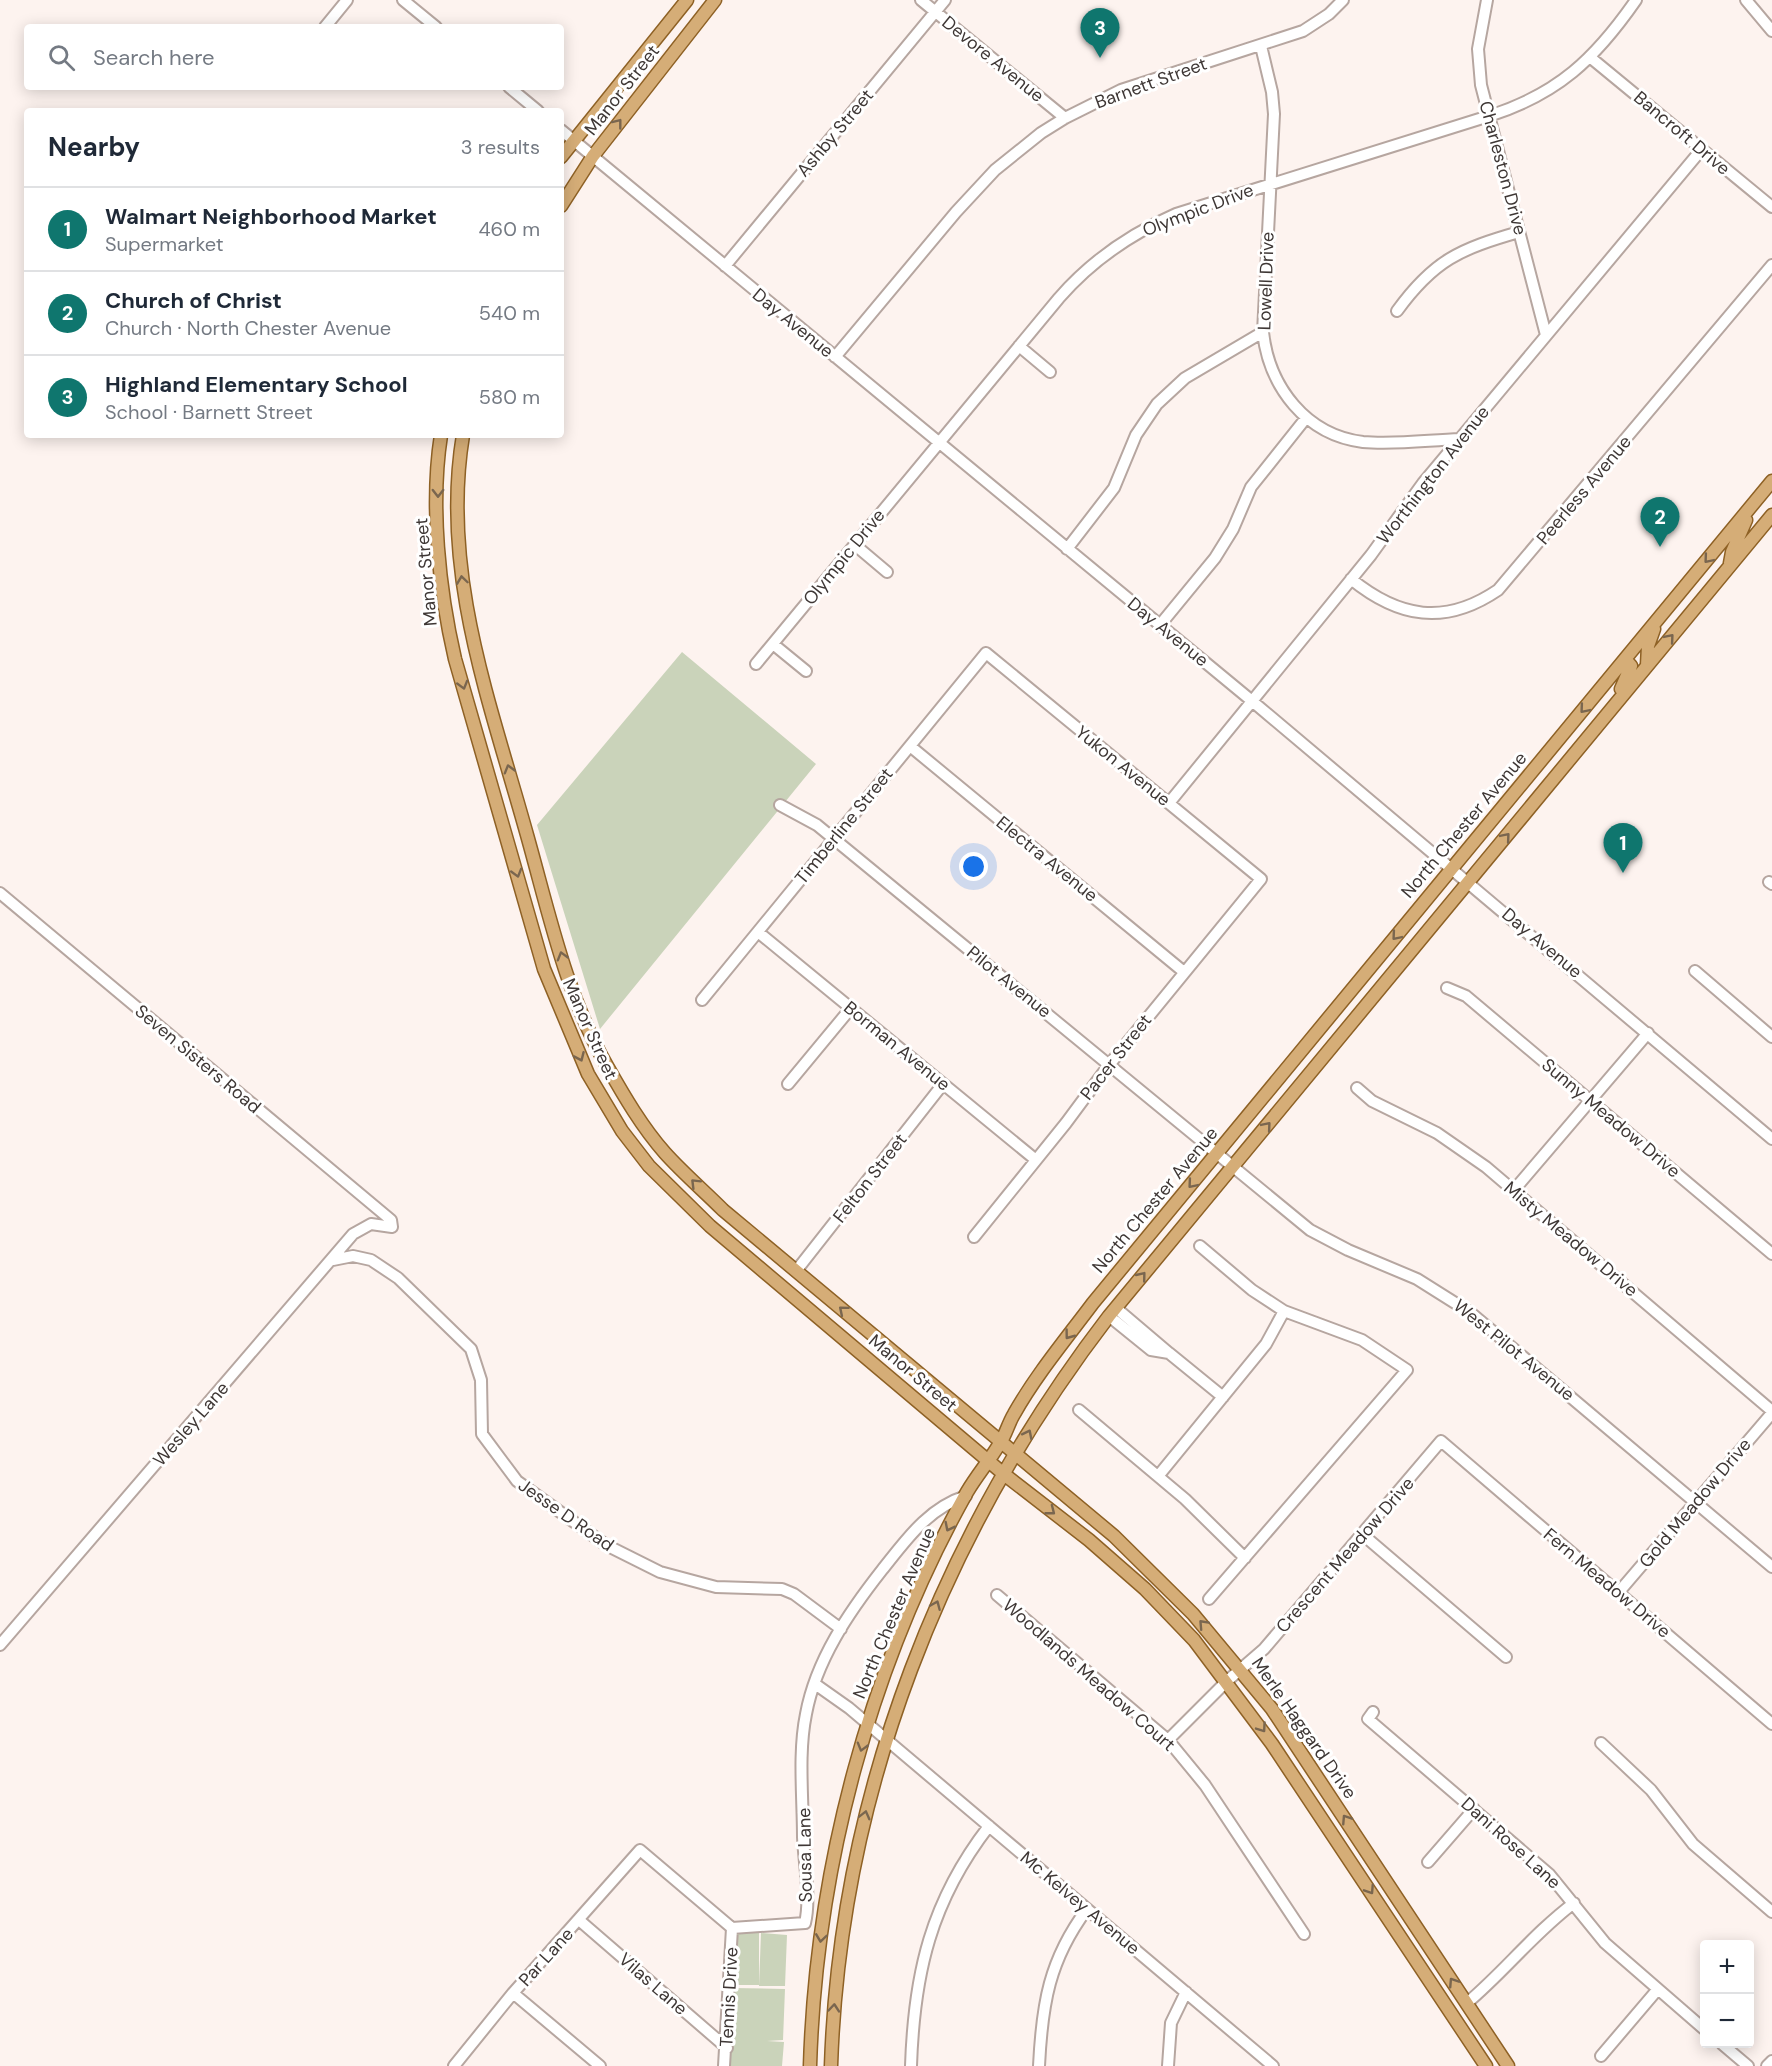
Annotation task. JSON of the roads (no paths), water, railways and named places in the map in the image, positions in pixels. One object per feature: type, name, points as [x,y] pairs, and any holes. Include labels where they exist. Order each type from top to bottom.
[{"type":"main road","name":"Manor Street","points":[[564,153],[687,0]]},
{"type":"main road","name":"Manor Street","points":[[564,201],[593,156],[715,0]]},
{"type":"main road","name":"Manor Street","points":[[441,438],[437,462],[438,516],[444,610],[455,659],[544,969],[588,1074],[622,1131],[649,1166],[710,1226],[1005,1475]]},
{"type":"main road","name":"Manor Street","points":[[463,438],[457,497],[459,556],[473,645],[578,1008],[606,1065],[635,1113],[664,1152],[723,1210],[1017,1455]]},
{"type":"main road","name":"North Chester Avenue","points":[[810,2066],[813,2006],[826,1900],[850,1788],[868,1725],[900,1635],[927,1572],[966,1496],[1002,1441],[1013,1414],[1065,1340],[1216,1154],[1772,481]]},
{"type":"main road","points":[[1730,566],[1732,552],[1752,505]]},
{"type":"main road","name":"North Chester Avenue","points":[[831,2066],[834,2008],[847,1903],[863,1826],[886,1741],[914,1659],[946,1581],[987,1501],[1017,1455],[1031,1426],[1056,1388],[1113,1312],[1772,515]]},
{"type":"main road","points":[[1647,665],[1648,646],[1658,620]]},
{"type":"main road","points":[[1610,711],[1630,670],[1631,666],[1625,659]]},
{"type":"main road","name":"Merle Haggard Drive","points":[[1017,1455],[1134,1554],[1193,1614],[1241,1668],[1291,1736],[1508,2066]]},
{"type":"main road","name":"Merle Haggard Drive","points":[[1005,1475],[1127,1572],[1194,1640],[1227,1681],[1297,1780],[1486,2066]]},
{"type":"street","points":[[328,24],[348,0]]},
{"type":"street","name":"Devore Avenue","points":[[921,0],[1065,118]]},
{"type":"street","name":"Ashby Street","points":[[724,266],[945,0]]},
{"type":"street","name":"Barnett Street","points":[[835,357],[975,190],[1017,151],[1065,118],[1139,83],[1303,31],[1329,14],[1342,0]]},
{"type":"street","name":"Charleston Drive","points":[[1487,0],[1478,49],[1481,85],[1546,335]]},
{"type":"street","name":"Olympic Drive","points":[[756,664],[1082,273],[1132,235],[1176,214],[1489,116],[1544,93],[1591,58],[1613,34],[1636,0]]},
{"type":"street","points":[[1746,0],[1772,31]]},
{"type":"street","points":[[410,2],[433,24]]},
{"type":"street","name":"Lowell Drive","points":[[1261,46],[1272,92],[1274,114],[1263,332],[1269,364],[1276,381],[1306,418],[1328,431],[1361,442],[1460,438]]},
{"type":"street","name":"Bancroft Drive","points":[[1591,58],[1772,207]]},
{"type":"street","points":[[512,90],[534,108]]},
{"type":"street","name":"Day Avenue","points":[[564,132],[1252,701],[1772,1139]]},
{"type":"street","name":"Worthington Avenue","points":[[1169,804],[1351,579],[1460,438],[1702,149]]},
{"type":"street","points":[[1397,310],[1416,284],[1447,259],[1481,243],[1519,232]]},
{"type":"street","name":"Peerless Avenue","points":[[1351,579],[1380,600],[1410,611],[1425,613],[1440,613],[1469,607],[1498,590],[1772,265]]},
{"type":"street","points":[[1067,549],[1114,488],[1137,435],[1156,404],[1185,378],[1263,332]]},
{"type":"street","points":[[1019,346],[1050,372]]},
{"type":"street","points":[[1160,625],[1224,545],[1251,487],[1306,418]]},
{"type":"street","points":[[855,545],[887,572]]},
{"type":"street","points":[[773,644],[806,671]]},
{"type":"street","name":"Timberline Street","points":[[702,1000],[986,653]]},
{"type":"street","name":"Yukon Avenue","points":[[986,653],[1261,879]]},
{"type":"street","name":"Electra Avenue","points":[[909,746],[1184,972]]},
{"type":"street","name":"Pilot Avenue","points":[[780,805],[817,825],[1232,1168]]},
{"type":"street","name":"Pacer Street","points":[[974,1236],[1109,1065],[1261,879]]},
{"type":"street","name":"Seven Sisters Road","points":[[0,893],[391,1220],[392,1227]]},
{"type":"street","name":"Borman Avenue","points":[[758,932],[1036,1160]]},
{"type":"street","points":[[1695,971],[1772,1037]]},
{"type":"street","name":"Sunny Meadow Drive","points":[[1447,988],[1466,996],[1772,1254]]},
{"type":"street","points":[[788,1084],[851,1008]]},
{"type":"street","points":[[1514,1190],[1648,1033]]},
{"type":"street","name":"Felton Street","points":[[796,1271],[943,1084]]},
{"type":"street","name":"Misty Meadow Drive","points":[[1357,1088],[1372,1101],[1410,1119],[1462,1149],[1514,1190],[1772,1412]]},
{"type":"street","name":"West Pilot Avenue","points":[[1232,1168],[1310,1230],[1348,1250],[1417,1280],[1471,1313],[1772,1567]]},
{"type":"street","name":"Wesley Lane","points":[[0,1645],[359,1230],[371,1224],[392,1227]]},
{"type":"street","points":[[1200,1246],[1252,1290],[1284,1311],[1362,1340],[1407,1370],[1209,1599]]},
{"type":"street","name":"Jesse D Road","points":[[333,1260],[353,1256],[371,1260],[398,1278],[471,1349],[481,1380],[482,1434],[517,1481],[606,1545],[660,1572],[716,1587],[782,1589],[794,1594],[841,1629]]},
{"type":"street","points":[[1159,1475],[1266,1344],[1284,1311]]},
{"type":"street","points":[[1113,1312],[1151,1350],[1169,1353],[1223,1397]]},
{"type":"street","points":[[1079,1410],[1159,1475],[1245,1558]]},
{"type":"street","name":"Gold Meadow Drive","points":[[1618,1593],[1772,1412]]},
{"type":"street","name":"Crescent Meadow Drive","points":[[1168,1740],[1227,1681],[1264,1649],[1441,1442]]},
{"type":"street","name":"Fern Meadow Drive","points":[[1441,1442],[1618,1593],[1771,1729]]},
{"type":"street","points":[[886,1741],[815,1684],[841,1629],[869,1586],[921,1524],[948,1502],[966,1496]]},
{"type":"street","points":[[1362,1534],[1506,1657]]},
{"type":"street","name":"Woodlands Meadow Court","points":[[997,1595],[1168,1740],[1205,1785],[1304,1934]]},
{"type":"street","points":[[0,1627],[9,1634]]},
{"type":"street","name":"Sousa Lane","points":[[732,1928],[805,1923],[804,1738],[806,1715],[815,1684]]},
{"type":"street","name":"Dani Rose Lane","points":[[1373,1712],[1368,1719],[1549,1874],[1605,1943],[1700,2026]]},
{"type":"street","name":"Mc Kelvey Avenue","points":[[886,1741],[1273,2066]]},
{"type":"street","points":[[1601,1743],[1651,1790],[1693,1844],[1772,1912]]},
{"type":"street","points":[[1428,1862],[1474,1809]]},
{"type":"street","points":[[911,2066],[915,1996],[925,1946],[950,1886],[989,1826]]},
{"type":"street","name":"Par Lane","points":[[454,2066],[513,1993],[640,1850],[732,1928]]},
{"type":"street","points":[[1467,2003],[1504,1971],[1548,1922],[1574,1903]]},
{"type":"street","points":[[1040,2066],[1044,2001],[1050,1978],[1064,1944],[1088,1909]]},
{"type":"street","name":"Vilas Lane","points":[[579,1920],[727,2048]]},
{"type":"street","name":"Tennis Drive","points":[[724,2066],[727,2048],[732,1928]]},
{"type":"street","points":[[1601,2056],[1658,1989]]},
{"type":"street","points":[[1168,2066],[1171,2023],[1179,2002],[1186,1992]]},
{"type":"street","points":[[513,1993],[600,2066]]},
{"type":"street","points":[[1728,2048],[1748,2066]]},
{"type":"street","points":[[1767,2066],[1772,2061]]},
{"type":"place","name":"Highland Elementary School","points":[[1100,58]]},
{"type":"place","name":"Church of Christ","points":[[1660,547]]},
{"type":"place","name":"Walmart Neighborhood Market","points":[[1623,873]]}]
